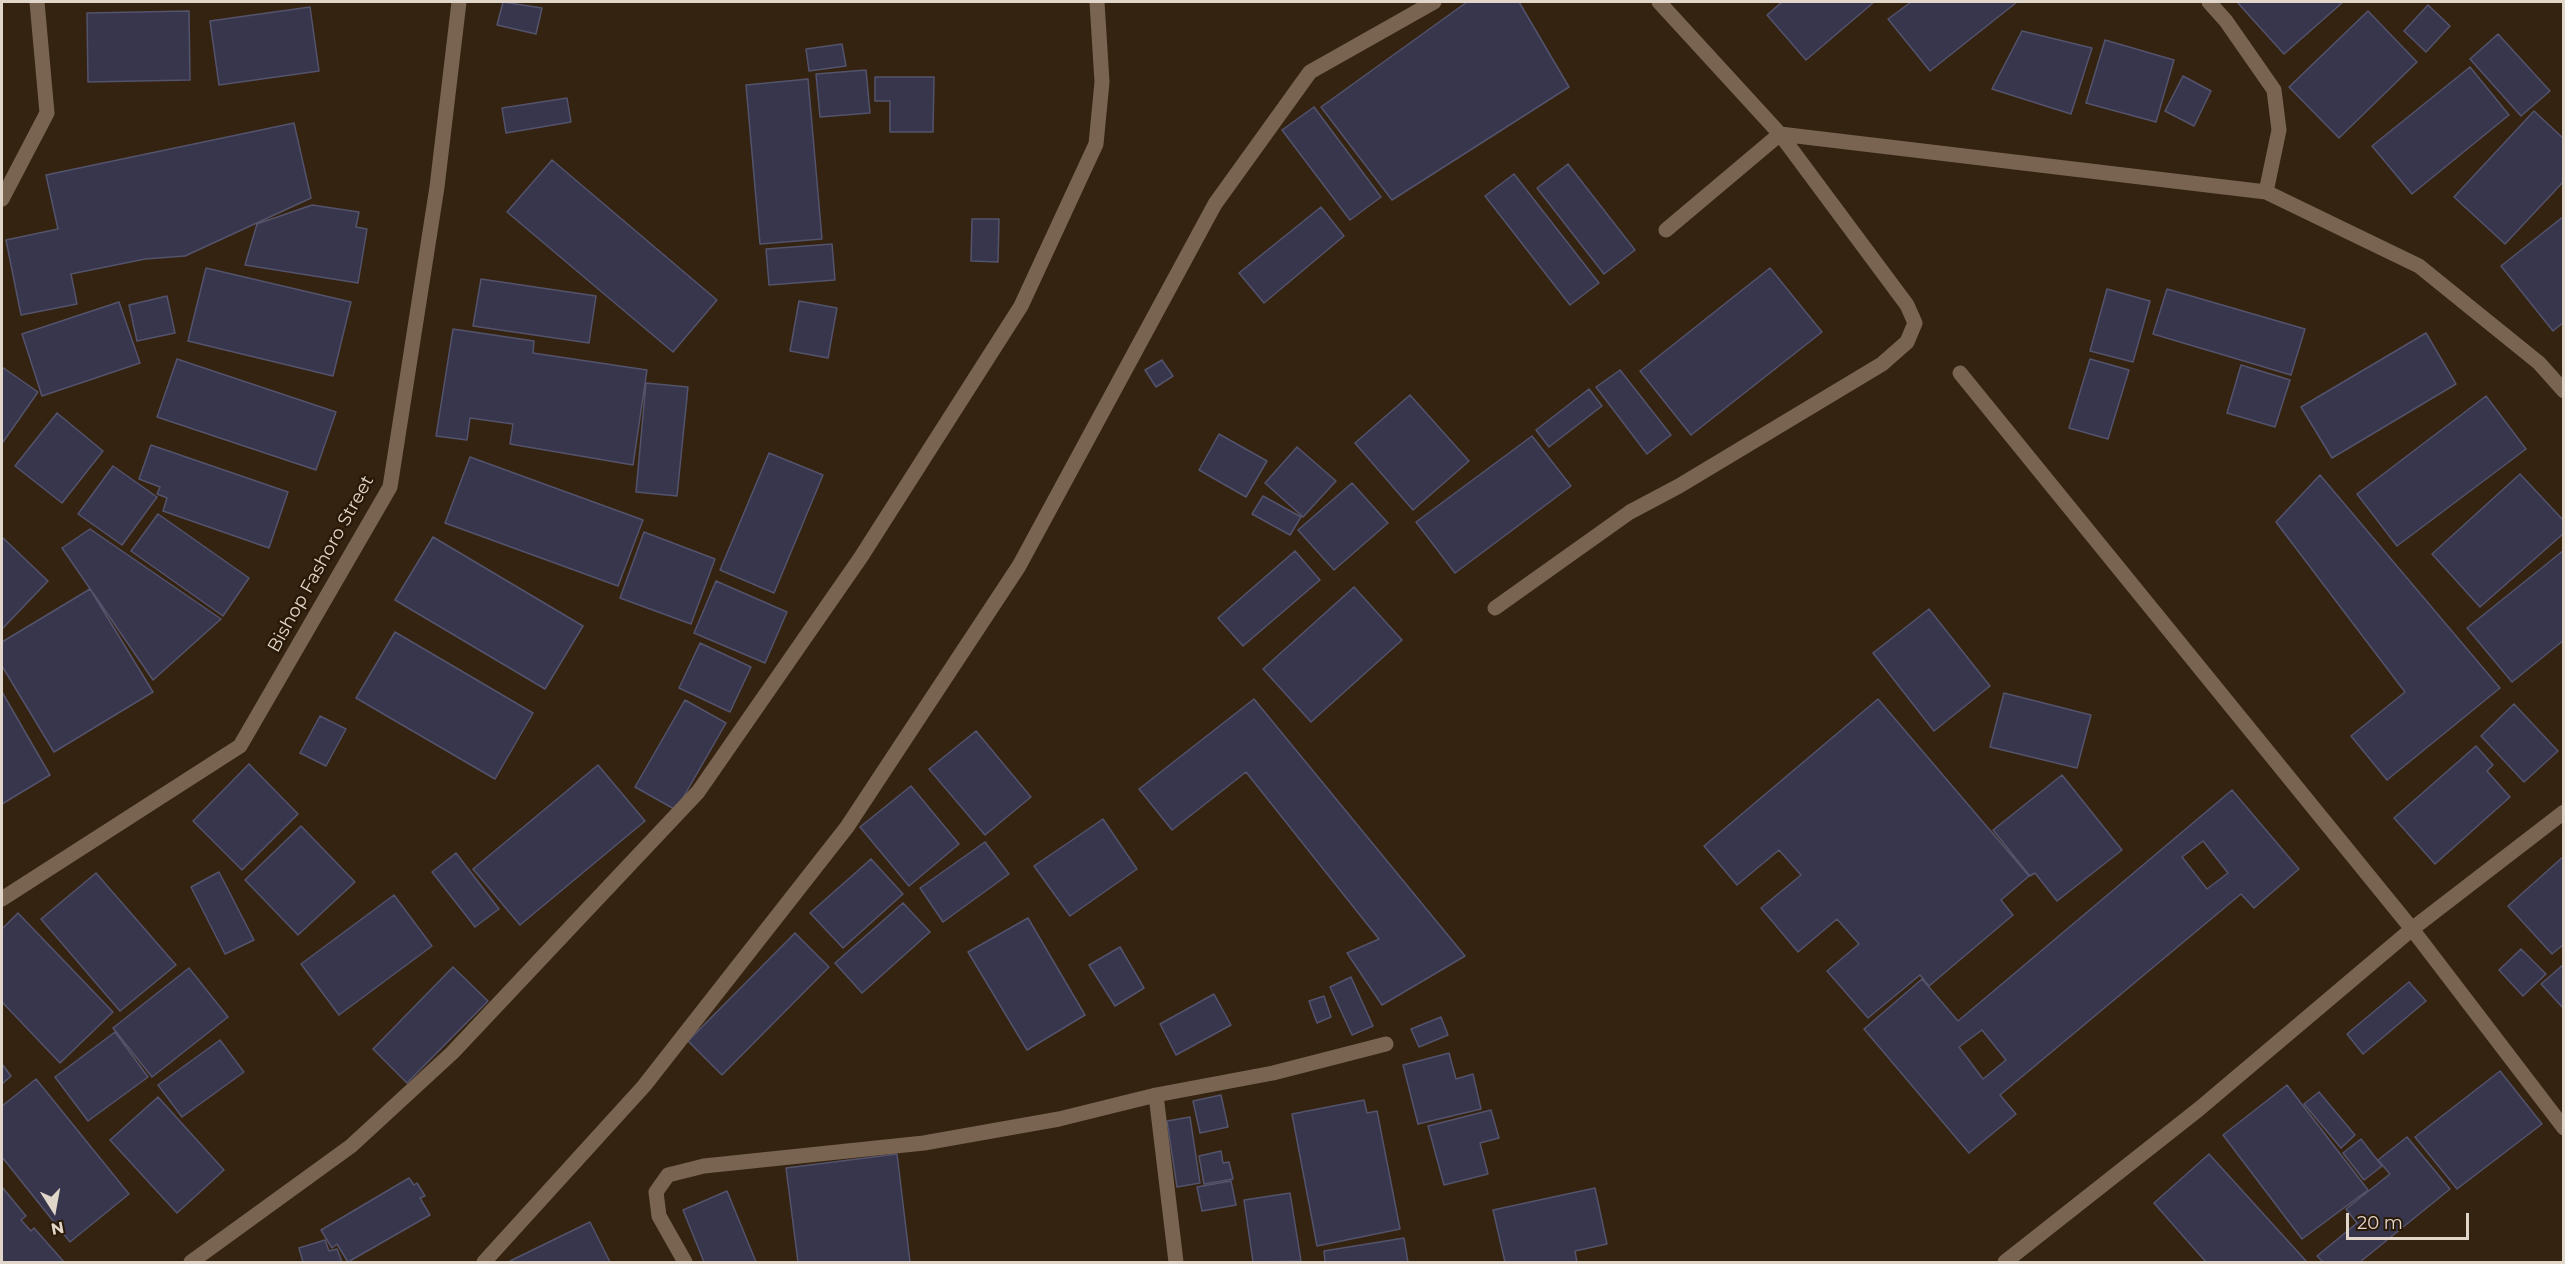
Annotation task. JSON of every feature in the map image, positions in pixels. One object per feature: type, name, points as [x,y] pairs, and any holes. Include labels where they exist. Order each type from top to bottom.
[{"type":"street","points":[[2,199],[47,113],[37,2]]},
{"type":"street","name":"Bishop Fashoro Street","points":[[2,899],[240,746],[390,487],[437,187],[459,2]]},
{"type":"street","points":[[190,1263],[351,1146],[452,1053],[698,792],[861,557],[1021,306],[1096,144],[1102,82],[1097,2]]},
{"type":"street","points":[[484,1263],[644,1086],[847,827],[1019,566],[1215,204],[1310,72],[1434,2]]},
{"type":"street","points":[[1495,608],[1630,512],[1679,486],[1882,364],[1907,342],[1915,323],[1907,305],[1780,134],[1659,2]]},
{"type":"street","points":[[2209,2],[2226,21],[2274,90],[2279,130],[2266,192]]},
{"type":"street","points":[[1666,230],[1780,134],[2266,192],[2419,266],[2539,363],[2564,392]]},
{"type":"street","points":[[1960,373],[2412,929],[2564,1128]]},
{"type":"street","points":[[2005,1263],[2199,1109],[2412,929],[2564,812]]},
{"type":"street","points":[[685,1263],[659,1216],[656,1192],[668,1175],[704,1166],[924,1143],[1059,1119],[1156,1095],[1273,1073],[1386,1044]]},
{"type":"street","points":[[1156,1095],[1176,1263]]},
{"type":"building","points":[[503,2],[542,8],[536,34],[497,25]]},
{"type":"building","points":[[1467,2],[1519,2],[1569,87],[1392,200],[1321,107]]},
{"type":"building","points":[[1782,2],[1874,2],[1806,60],[1767,15]]},
{"type":"building","points":[[1911,2],[2017,2],[1930,71],[1888,19]]},
{"type":"building","points":[[2237,2],[2343,2],[2284,54]]},
{"type":"building","points":[[2428,5],[2450,26],[2426,52],[2404,31]]},
{"type":"building","points":[[310,7],[319,71],[219,85],[210,21]]},
{"type":"building","points":[[189,11],[190,80],[88,82],[87,13]]},
{"type":"building","points":[[2368,11],[2417,62],[2339,138],[2289,87]]},
{"type":"building","points":[[2022,31],[2092,48],[2071,114],[1992,89]]},
{"type":"building","points":[[2498,34],[2550,91],[2521,116],[2470,59]]},
{"type":"building","points":[[2105,40],[2174,60],[2156,122],[2086,103]]},
{"type":"building","points":[[842,44],[846,66],[809,71],[806,49]]},
{"type":"building","points":[[2470,67],[2509,115],[2412,194],[2372,146]]},
{"type":"building","points":[[866,70],[870,113],[820,117],[816,74]]},
{"type":"building","points":[[2183,76],[2211,91],[2194,126],[2165,111]]},
{"type":"building","points":[[875,77],[934,77],[933,132],[890,132],[890,101],[875,101]]},
{"type":"building","points":[[808,79],[822,239],[760,244],[746,85]]},
{"type":"building","points":[[567,98],[571,122],[506,133],[502,108]]},
{"type":"building","points":[[1314,107],[1381,197],[1350,220],[1282,130]]},
{"type":"building","points":[[2534,111],[2564,139],[2564,181],[2505,244],[2454,197]]},
{"type":"building","points":[[294,123],[311,198],[185,256],[145,259],[71,274],[77,304],[21,315],[6,240],[58,229],[46,175]]},
{"type":"building","points":[[552,160],[717,300],[673,352],[507,212]]},
{"type":"building","points":[[1568,164],[1635,250],[1604,274],[1537,188]]},
{"type":"building","points":[[1514,174],[1599,283],[1570,305],[1485,196]]},
{"type":"building","points":[[312,205],[359,212],[356,227],[367,229],[358,283],[245,265],[257,224]]},
{"type":"building","points":[[1321,207],[1344,236],[1264,303],[1239,273]]},
{"type":"building","points":[[2564,216],[2564,322],[2553,331],[2501,266]]},
{"type":"building","points":[[972,219],[999,219],[998,262],[971,261]]},
{"type":"building","points":[[832,244],[835,280],[769,285],[766,249]]},
{"type":"building","points":[[206,268],[351,302],[333,376],[188,341]]},
{"type":"building","points":[[1770,268],[1822,332],[1691,435],[1640,371]]},
{"type":"building","points":[[481,279],[596,296],[589,343],[473,326]]},
{"type":"building","points":[[2107,289],[2150,301],[2133,362],[2090,351]]},
{"type":"building","points":[[2167,289],[2305,329],[2291,375],[2153,334]]},
{"type":"building","points":[[167,296],[175,333],[137,341],[129,305]]},
{"type":"building","points":[[799,301],[837,308],[828,358],[790,351]]},
{"type":"building","points":[[119,302],[140,363],[42,396],[22,334]]},
{"type":"building","points":[[453,329],[534,341],[533,353],[647,370],[633,465],[510,444],[513,424],[470,418],[467,440],[436,436]]},
{"type":"building","points":[[2426,333],[2456,384],[2332,458],[2301,407]]},
{"type":"building","points":[[177,359],[336,412],[316,470],[157,417]]},
{"type":"building","points":[[2090,359],[2129,370],[2108,439],[2069,428]]},
{"type":"building","points":[[1162,360],[1173,376],[1156,387],[1145,370]]},
{"type":"building","points":[[2241,365],[2290,380],[2275,427],[2227,413]]},
{"type":"building","points":[[2,367],[38,392],[3,442],[2,441]]},
{"type":"building","points":[[1620,370],[1671,435],[1647,454],[1596,387]]},
{"type":"building","points":[[646,383],[688,387],[677,496],[636,492]]},
{"type":"building","points":[[1589,389],[1602,406],[1549,447],[1536,430]]},
{"type":"building","points":[[1410,395],[1469,461],[1413,510],[1355,443]]},
{"type":"building","points":[[2486,396],[2526,449],[2397,546],[2357,494]]},
{"type":"building","points":[[57,413],[103,451],[62,503],[15,466]]},
{"type":"building","points":[[1219,434],[1267,461],[1246,497],[1199,470]]},
{"type":"building","points":[[1532,436],[1571,486],[1455,573],[1416,522]]},
{"type":"building","points":[[151,445],[288,492],[269,548],[163,511],[167,498],[157,494],[160,487],[139,479]]},
{"type":"building","points":[[1297,447],[1336,481],[1303,517],[1265,483]]},
{"type":"building","points":[[769,453],[823,475],[774,593],[720,570]]},
{"type":"building","points":[[470,457],[643,520],[618,586],[445,523]]},
{"type":"building","points":[[113,466],[157,497],[122,545],[78,514]]},
{"type":"building","points":[[2520,474],[2564,521],[2564,533],[2480,607],[2432,554]]},
{"type":"building","points":[[2320,475],[2500,688],[2387,780],[2351,736],[2405,692],[2276,522]]},
{"type":"building","points":[[1352,483],[1388,523],[1334,570],[1298,530]]},
{"type":"building","points":[[1263,496],[1301,517],[1290,535],[1252,514]]},
{"type":"building","points":[[158,514],[249,578],[223,616],[131,551]]},
{"type":"building","points":[[90,529],[221,619],[153,680],[62,548]]},
{"type":"building","points":[[644,532],[715,559],[691,624],[620,598]]},
{"type":"building","points":[[2,537],[48,581],[2,629]]},
{"type":"building","points":[[433,537],[583,626],[545,689],[395,600]]},
{"type":"building","points":[[2564,550],[2564,640],[2512,682],[2467,628]]},
{"type":"building","points":[[1295,551],[1320,580],[1243,646],[1218,618]]},
{"type":"building","points":[[716,581],[787,612],[765,663],[694,633]]},
{"type":"building","points":[[1354,587],[1402,640],[1311,722],[1263,669]]},
{"type":"building","points":[[90,589],[153,692],[54,752],[2,666],[2,642]]},
{"type":"building","points":[[1929,609],[1990,686],[1934,731],[1873,653]]},
{"type":"building","points":[[395,632],[533,713],[495,779],[356,698]]},
{"type":"building","points":[[700,643],[751,667],[730,712],[679,688]]},
{"type":"building","points":[[2,692],[50,775],[2,804]]},
{"type":"building","points":[[2004,693],[2091,715],[2077,768],[1990,747]]},
{"type":"building","points":[[1254,699],[1465,956],[1382,1005],[1347,953],[1379,939],[1246,772],[1172,830],[1139,789]]},
{"type":"building","points":[[1878,699],[2029,876],[2001,900],[2013,915],[1929,986],[1920,975],[1868,1018],[1827,971],[1859,944],[1837,919],[1798,952],[1761,908],[1801,875],[1779,850],[1737,885],[1704,846]]},
{"type":"building","points":[[685,700],[726,723],[676,810],[635,787]]},
{"type":"building","points":[[2514,704],[2558,751],[2524,782],[2481,736]]},
{"type":"building","points":[[320,716],[346,729],[326,766],[300,753]]},
{"type":"building","points":[[976,731],[1031,797],[985,835],[929,769]]},
{"type":"building","points":[[2476,746],[2493,765],[2487,771],[2510,797],[2435,864],[2394,818]]},
{"type":"building","points":[[249,764],[298,814],[242,870],[193,821]]},
{"type":"building","points":[[598,765],[645,821],[520,925],[473,869]]},
{"type":"building","points":[[2062,775],[2122,850],[2057,901],[2035,873],[2030,876],[1993,830]]},
{"type":"building","points":[[911,786],[959,844],[909,886],[860,827]]},
{"type":"building","points":[[2232,790],[2299,869],[2254,908],[2241,894],[2000,1095],[2016,1114],[1969,1153],[1864,1029],[1922,979],[1958,1021]],"holes":[[[2203,841],[2228,873],[2207,889],[2182,857]],[[1982,1030],[2006,1060],[1983,1079],[1959,1047]]]},
{"type":"building","points":[[1103,819],[1137,869],[1070,916],[1034,866]]},
{"type":"building","points":[[301,826],[355,882],[298,935],[245,880]]},
{"type":"building","points":[[985,842],[1009,874],[943,922],[920,888]]},
{"type":"building","points":[[456,853],[499,909],[475,927],[432,872]]},
{"type":"building","points":[[2564,856],[2564,944],[2552,954],[2508,906]]},
{"type":"building","points":[[871,859],[903,894],[843,948],[810,913]]},
{"type":"building","points":[[219,872],[254,940],[225,954],[191,887]]},
{"type":"building","points":[[96,873],[176,965],[120,1011],[41,919]]},
{"type":"building","points":[[394,895],[432,946],[339,1015],[301,964]]},
{"type":"building","points":[[903,903],[930,932],[862,993],[835,963]]},
{"type":"building","points":[[18,913],[113,1012],[60,1063],[2,1002],[2,929]]},
{"type":"building","points":[[1028,918],[1085,1015],[1027,1050],[968,952]]},
{"type":"building","points":[[795,933],[829,967],[722,1075],[688,1041]]},
{"type":"building","points":[[1120,947],[1144,988],[1115,1006],[1089,965]]},
{"type":"building","points":[[2521,949],[2546,974],[2523,996],[2499,970]]},
{"type":"building","points":[[2564,964],[2564,1009],[2541,984]]},
{"type":"building","points":[[453,967],[488,1001],[407,1083],[373,1049]]},
{"type":"building","points":[[189,968],[228,1017],[152,1077],[113,1028]]},
{"type":"building","points":[[1351,977],[1373,1026],[1352,1035],[1330,987]]},
{"type":"building","points":[[2409,982],[2426,1001],[2363,1054],[2347,1034]]},
{"type":"building","points":[[1214,994],[1231,1025],[1176,1055],[1160,1024]]},
{"type":"building","points":[[1324,996],[1331,1017],[1317,1023],[1309,1001]]},
{"type":"building","points":[[1441,1017],[1448,1035],[1419,1047],[1411,1029]]},
{"type":"building","points":[[115,1032],[148,1077],[88,1121],[55,1077]]},
{"type":"building","points":[[220,1040],[244,1072],[182,1117],[158,1085]]},
{"type":"building","points":[[1449,1053],[1456,1079],[1473,1074],[1481,1109],[1418,1124],[1403,1065]]},
{"type":"building","points":[[2,1064],[11,1076],[2,1084]]},
{"type":"building","points":[[2500,1071],[2542,1124],[2457,1189],[2415,1137]]},
{"type":"building","points":[[36,1079],[129,1194],[70,1242],[2,1157],[2,1106]]},
{"type":"building","points":[[2287,1085],[2368,1190],[2302,1239],[2223,1135]]},
{"type":"building","points":[[2319,1092],[2355,1135],[2341,1148],[2304,1104]]},
{"type":"building","points":[[1221,1095],[1228,1127],[1200,1133],[1193,1101]]},
{"type":"building","points":[[158,1097],[224,1170],[177,1213],[110,1140]]},
{"type":"building","points":[[1364,1100],[1367,1113],[1377,1111],[1400,1229],[1317,1246],[1292,1114]]},
{"type":"building","points":[[1491,1110],[1499,1138],[1480,1143],[1488,1174],[1444,1185],[1428,1126]]},
{"type":"building","points":[[1190,1117],[1200,1183],[1177,1187],[1167,1121]]},
{"type":"building","points":[[2407,1137],[2450,1189],[2360,1262],[2323,1262],[2317,1256],[2357,1223],[2346,1209],[2390,1174],[2378,1160]]},
{"type":"building","points":[[2361,1139],[2382,1166],[2364,1180],[2343,1153]]},
{"type":"building","points":[[1221,1151],[1223,1163],[1229,1162],[1233,1179],[1204,1184],[1199,1156]]},
{"type":"building","points":[[897,1154],[910,1262],[798,1262],[786,1168]]},
{"type":"building","points":[[2209,1154],[2307,1262],[2206,1262],[2154,1203]]},
{"type":"building","points":[[409,1178],[414,1185],[417,1183],[425,1196],[420,1198],[430,1215],[348,1262],[337,1244],[332,1248],[321,1230]]},
{"type":"building","points":[[1231,1181],[1236,1205],[1202,1211],[1197,1187]]},
{"type":"building","points":[[2,1187],[26,1216],[21,1220],[31,1231],[34,1228],[64,1262],[2,1262]]},
{"type":"building","points":[[1595,1188],[1607,1244],[1575,1251],[1577,1262],[1505,1262],[1493,1210]]},
{"type":"building","points":[[727,1191],[756,1262],[704,1262],[683,1210]]},
{"type":"building","points":[[1290,1193],[1301,1261],[1253,1262],[1244,1200]]},
{"type":"building","points":[[590,1222],[610,1262],[510,1261]]},
{"type":"building","points":[[1404,1238],[1408,1262],[1325,1262],[1324,1251]]},
{"type":"building","points":[[325,1240],[329,1251],[337,1249],[342,1262],[303,1262],[299,1248]]}]
